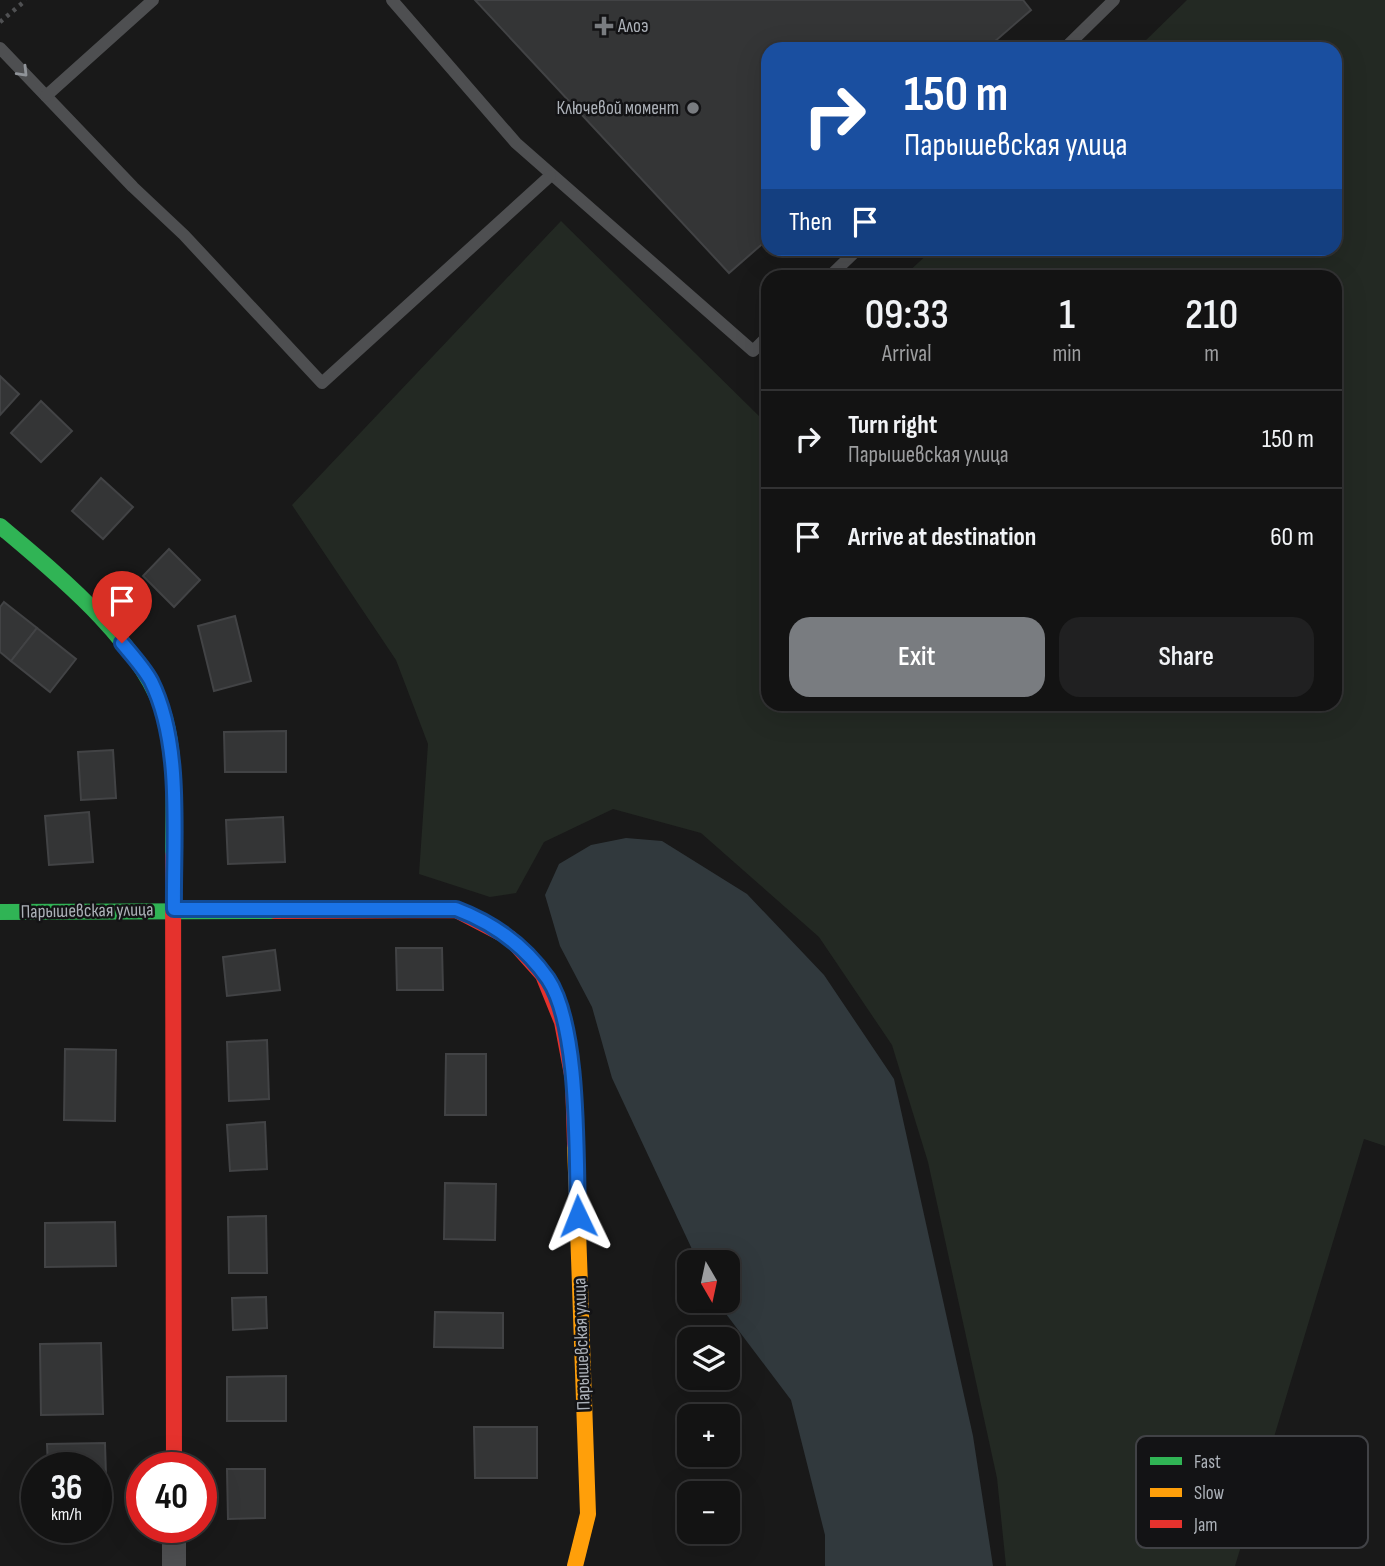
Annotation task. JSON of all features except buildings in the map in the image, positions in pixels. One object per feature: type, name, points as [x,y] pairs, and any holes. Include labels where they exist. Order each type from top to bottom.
[{"type":"street","name":"Парышевская улица","points":[[0,526],[59,575],[122,643],[151,680],[164,718],[172,759],[174,1452]]},
{"type":"street","name":"Парышевская улица","points":[[0,912],[456,909],[486,921],[524,951],[549,981],[565,1026],[573,1080],[588,1514],[575,1566]]},
{"type":"street","points":[[174,1543],[174,1566]]},
{"type":"lane","points":[[46,96],[153,0]]},
{"type":"lane","points":[[392,0],[516,143],[550,176],[753,351],[761,343]]},
{"type":"lane","points":[[1071,42],[1114,0]]},
{"type":"lane","points":[[0,48],[133,187],[184,235],[322,383],[550,176]]},
{"type":"lane","points":[[836,270],[851,256]]},
{"type":"path","points":[[0,22],[26,0]]},
{"type":"shaded area","points":[[1187,0],[1385,0],[1385,1146],[1364,1139],[1274,1436],[1136,1436],[1136,1548],[1240,1548],[1235,1566],[1006,1566],[997,1478],[928,1162],[892,1045],[819,937],[701,833],[613,809],[544,842],[516,893],[490,897],[419,874],[428,744],[396,660],[292,505],[561,221],[761,416],[761,711],[1342,711],[1342,270],[910,270],[925,256],[1342,256],[1342,42],[1144,42]]},
{"type":"shaded area","points":[[626,838],[662,841],[747,894],[824,975],[894,1079],[973,1436],[993,1566],[825,1566],[825,1535],[791,1400],[740,1332],[740,1327],[736,1327],[725,1313],[740,1313],[740,1250],[692,1250],[612,1078],[592,1007],[560,946],[545,895],[559,864],[591,845]]},
{"type":"traffic: fast","points":[[0,526],[96,612],[139,664],[154,691],[165,718],[171,752],[174,787],[173,856]]},
{"type":"traffic: fast","points":[[0,912],[275,911]]},
{"type":"traffic: slow","points":[[575,1144],[588,1514],[575,1566]]},
{"type":"traffic: jam","points":[[173,856],[174,1452]]},
{"type":"traffic: jam","points":[[275,911],[456,910],[510,938],[543,975],[562,1022],[573,1080],[575,1144]]},
{"type":"place","name":"Алоэ","points":[[604,26]]},
{"type":"place","name":"Ключевой момент","points":[[693,108]]},
{"type":"route","points":[[122,643],[151,680],[164,718],[172,759],[174,909],[456,909],[486,921],[524,951],[549,981],[565,1026],[573,1080],[578,1216]]}]
